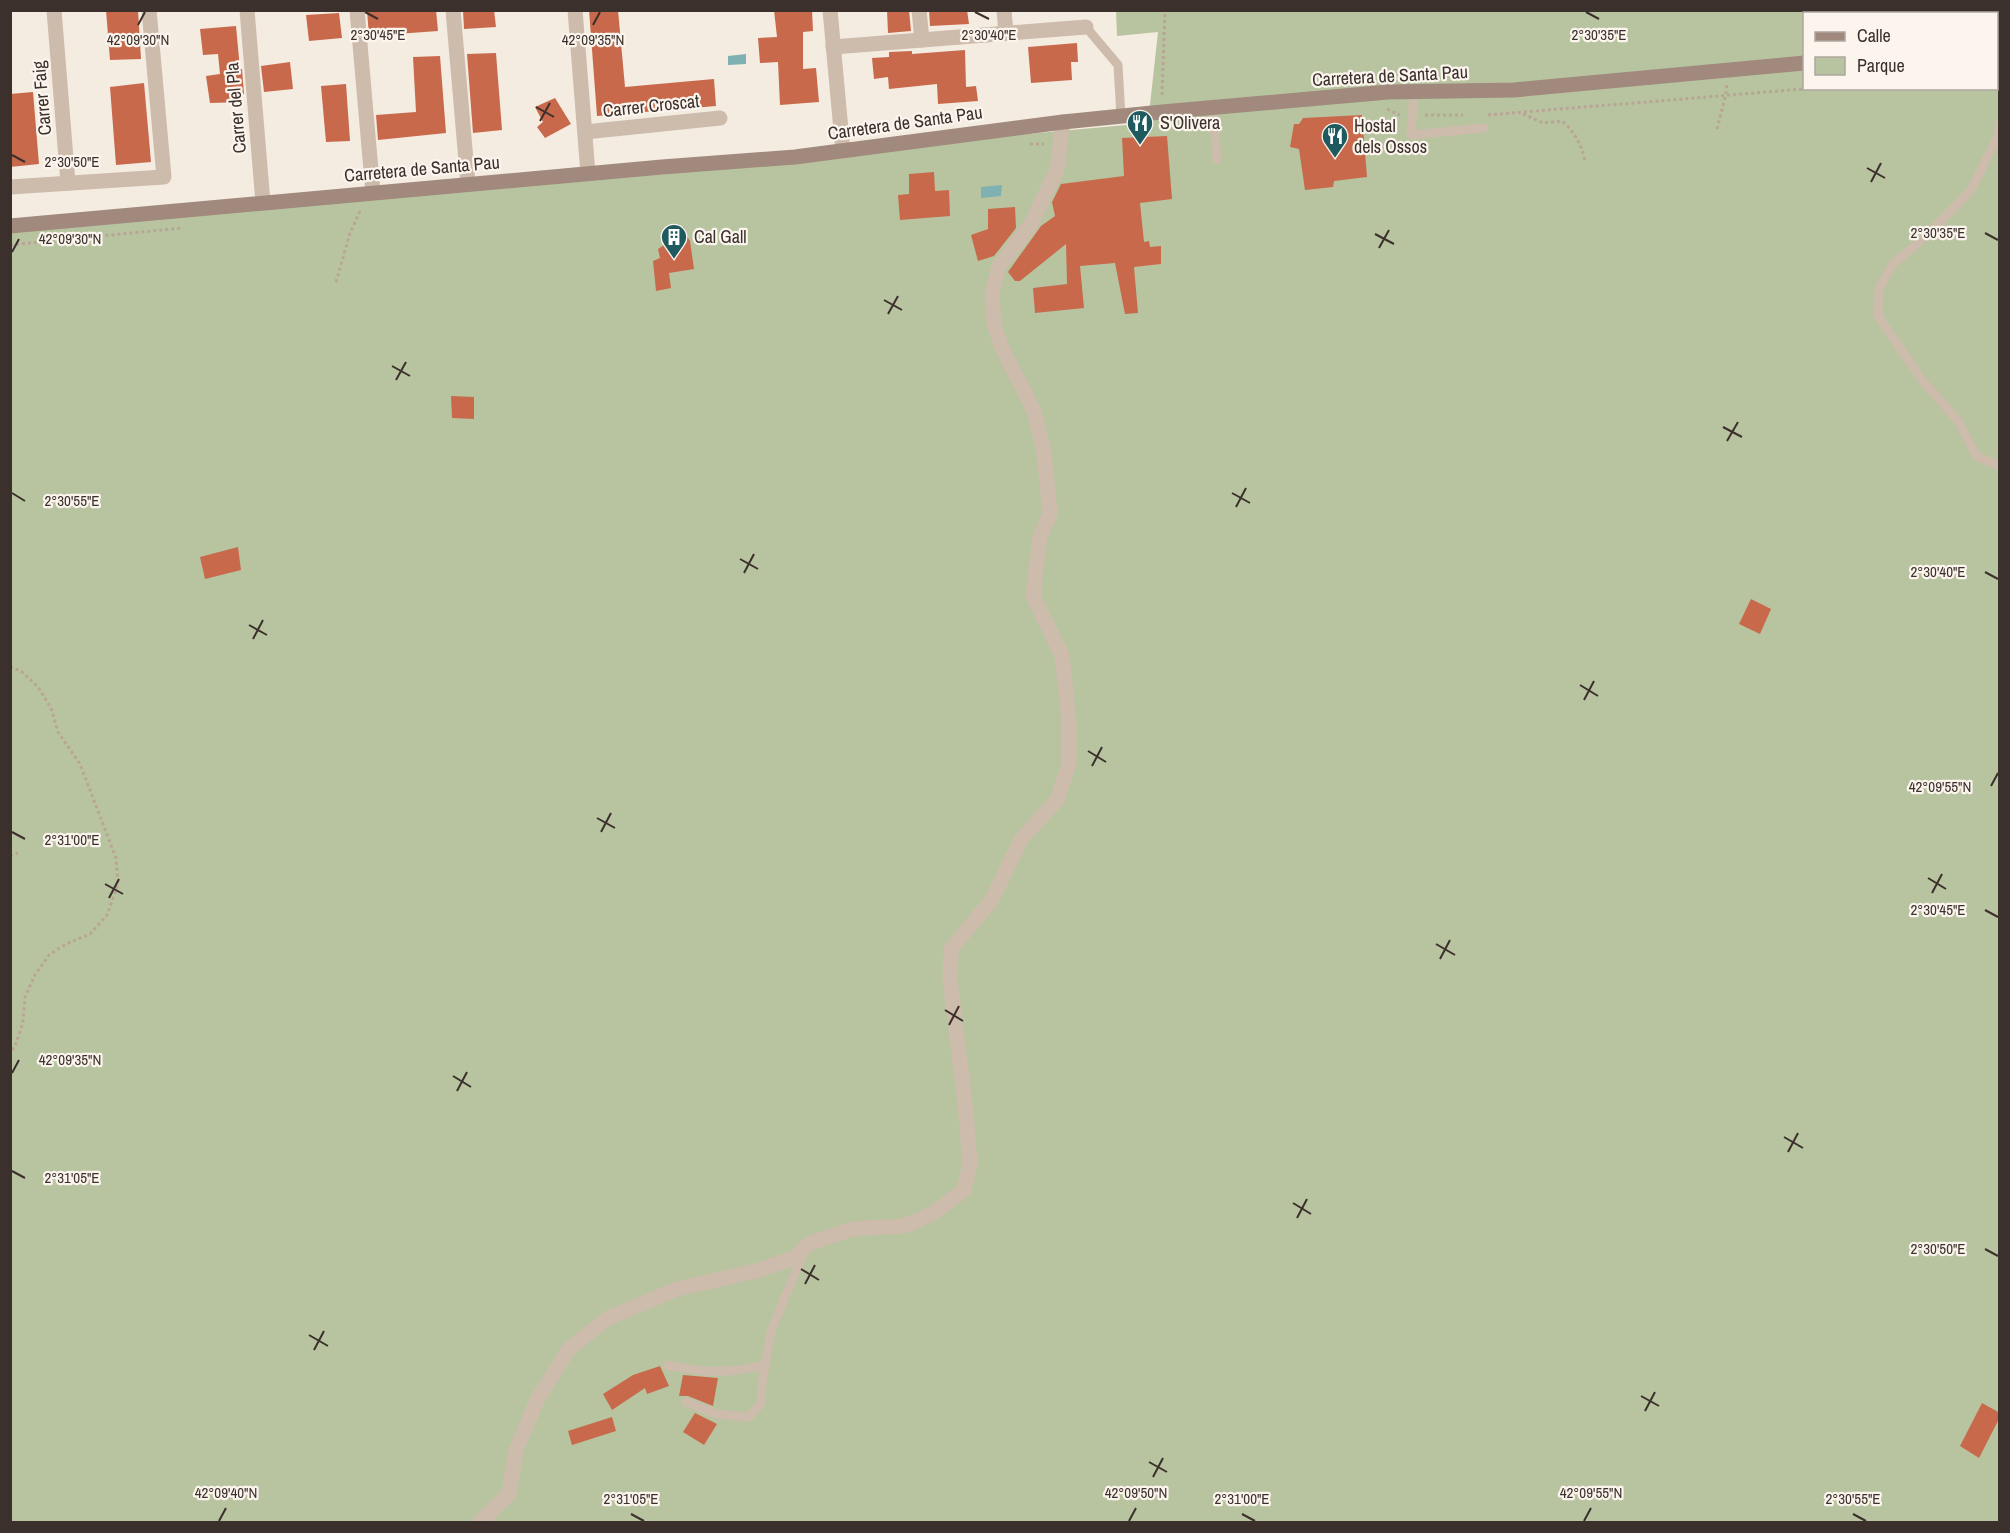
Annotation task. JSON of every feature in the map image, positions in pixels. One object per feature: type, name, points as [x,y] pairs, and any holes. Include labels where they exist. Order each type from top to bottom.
[{"type":"main road","name":"Carretera de Santa Pau","points":[[10,226],[843,152],[1063,122],[1162,112],[1388,92],[1514,90],[1803,63]]},
{"type":"street","name":"Carrer Faig","points":[[54,10],[68,183]]},
{"type":"street","points":[[10,187],[164,177],[149,10]]},
{"type":"street","name":"Carrer del Pla","points":[[247,10],[263,203]]},
{"type":"street","points":[[357,10],[373,193]]},
{"type":"street","points":[[453,10],[468,184]]},
{"type":"street","points":[[575,10],[588,174]]},
{"type":"street","points":[[830,10],[843,152]]},
{"type":"street","points":[[919,10],[922,40]]},
{"type":"street","points":[[1004,10],[1006,33]]},
{"type":"street","points":[[833,47],[1086,27]]},
{"type":"street","name":"Carrer Croscat","points":[[585,132],[720,118]]},
{"type":"street","points":[[480,1522],[509,1494],[516,1450],[538,1398],[569,1348],[608,1318],[677,1289],[760,1270],[787,1261],[796,1257],[808,1244],[852,1229],[904,1226],[932,1215],[964,1190],[970,1164],[950,980],[951,949],[991,901],[1022,838],[1057,800],[1069,764],[1069,720],[1062,655],[1033,596],[1040,537],[1050,514],[1044,451],[1034,411],[1002,348],[994,324],[992,293],[999,266],[1030,226],[1057,170],[1063,122]]},
{"type":"lane","points":[[1086,27],[1118,65],[1121,117]]},
{"type":"lane","points":[[1414,92],[1411,135],[1484,128]]},
{"type":"lane","points":[[1213,108],[1217,159]]},
{"type":"lane","points":[[2000,124],[1997,138],[1971,190],[1926,236],[1892,265],[1879,289],[1878,316],[1922,380],[1959,422],[1976,456],[2000,466]]},
{"type":"lane","points":[[686,1402],[716,1414],[749,1417],[761,1404],[771,1331],[808,1244]]},
{"type":"lane","points":[[667,1365],[701,1372],[737,1372],[765,1365]]},
{"type":"path","points":[[1162,112],[1164,10]]},
{"type":"path","points":[[1717,129],[1725,96],[1728,70]]},
{"type":"path","points":[[1482,116],[1803,89]]},
{"type":"path","points":[[1521,114],[1542,123],[1562,121],[1575,132],[1582,147],[1584,161]]},
{"type":"path","points":[[1428,115],[1471,116]]},
{"type":"path","points":[[336,282],[358,212],[373,193]]},
{"type":"path","points":[[10,667],[21,671],[38,687],[51,708],[58,732],[80,764],[116,858],[118,884],[107,915],[90,934],[66,944],[49,955],[35,975],[25,997],[21,1030],[15,1047],[10,1052]]},
{"type":"path","points":[[10,856],[18,853]]},
{"type":"green space","points":[[1116,11],[1999,11],[1999,1522],[11,1522],[11,227],[1148,123],[1158,32],[1117,36]]},
{"type":"water","points":[[746,54],[746,64],[728,65],[728,56]]},
{"type":"water","points":[[1002,185],[1001,196],[981,198],[981,187]]},
{"type":"building","points":[[106,10],[138,10],[141,59],[110,60]]},
{"type":"building","points":[[367,10],[436,10],[438,31],[369,36]]},
{"type":"building","points":[[463,10],[494,10],[496,27],[464,29]]},
{"type":"building","points":[[589,10],[618,10],[625,87],[714,79],[716,106],[597,116]]},
{"type":"building","points":[[774,10],[812,10],[813,31],[803,32],[803,69],[816,68],[819,102],[780,105],[778,62],[760,63],[758,38],[777,37]]},
{"type":"building","points":[[887,10],[909,10],[911,31],[888,33]]},
{"type":"building","points":[[929,10],[967,10],[969,24],[930,26]]},
{"type":"building","points":[[339,13],[342,38],[309,41],[306,15]]},
{"type":"building","points":[[236,26],[240,69],[242,69],[243,102],[210,103],[206,76],[220,74],[218,54],[203,55],[200,29]]},
{"type":"building","points":[[1077,43],[1078,62],[1071,62],[1072,80],[1031,83],[1028,47]]},
{"type":"building","points":[[965,50],[966,87],[976,86],[978,101],[938,104],[937,84],[889,89],[888,77],[874,79],[872,58],[889,57],[889,52],[912,51],[912,54]]},
{"type":"building","points":[[496,53],[502,130],[473,133],[467,54]]},
{"type":"building","points":[[440,56],[446,133],[378,140],[376,115],[416,112],[413,57]]},
{"type":"building","points":[[290,62],[293,89],[264,92],[261,66]]},
{"type":"building","points":[[144,83],[151,162],[116,165],[110,87]]},
{"type":"building","points":[[346,84],[350,141],[326,142],[321,86]]},
{"type":"building","points":[[33,92],[39,164],[10,167],[10,94]]},
{"type":"building","points":[[555,98],[571,124],[545,138],[537,127],[543,122],[535,107]]},
{"type":"building","name":"Hostal dels Ossos","points":[[1362,115],[1367,177],[1334,181],[1333,187],[1305,190],[1299,149],[1290,147],[1294,124],[1299,124],[1303,118]]},
{"type":"building","points":[[1167,136],[1172,199],[1140,203],[1144,242],[1149,241],[1150,247],[1161,246],[1161,264],[1134,267],[1138,313],[1125,314],[1115,263],[1080,266],[1084,308],[1035,313],[1033,288],[1067,284],[1066,244],[1020,281],[1015,281],[1008,272],[1041,226],[1055,216],[1052,202],[1061,184],[1124,176],[1122,138]]},
{"type":"building","points":[[934,172],[935,191],[949,190],[950,216],[900,220],[898,195],[909,194],[909,174]]},
{"type":"building","points":[[1015,207],[1016,228],[994,256],[978,261],[971,235],[988,229],[988,209]]},
{"type":"building","name":"Cal Gall","points":[[684,227],[690,241],[694,269],[669,273],[671,288],[656,291],[653,261],[660,258],[658,249],[664,245],[663,231]]},
{"type":"building","points":[[451,396],[474,397],[474,419],[452,418]]},
{"type":"building","points":[[238,547],[241,570],[205,579],[200,557]]},
{"type":"building","points":[[1751,599],[1771,609],[1760,634],[1739,624]]},
{"type":"building","points":[[660,1366],[669,1386],[647,1394],[645,1388],[612,1410],[603,1394],[633,1375]]},
{"type":"building","points":[[683,1375],[718,1378],[713,1406],[688,1396],[679,1396]]},
{"type":"building","points":[[1982,1403],[2000,1413],[2000,1417],[1979,1458],[1960,1446]]},
{"type":"building","points":[[695,1413],[717,1424],[704,1445],[683,1432]]},
{"type":"building","points":[[612,1417],[616,1431],[572,1445],[568,1431]]},
{"type":"place","name":"S'Olivera","points":[[1140,146]]},
{"type":"place","name":"Hostal dels Ossos","points":[[1335,159]]},
{"type":"place","name":"Cal Gall","points":[[674,260]]}]
